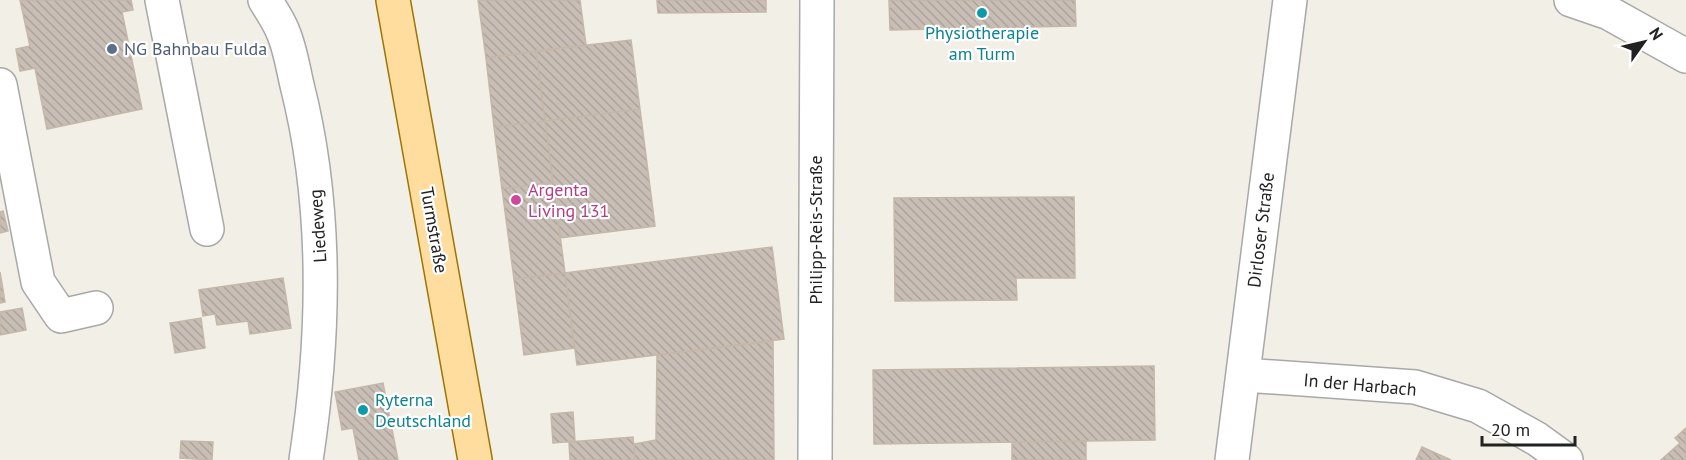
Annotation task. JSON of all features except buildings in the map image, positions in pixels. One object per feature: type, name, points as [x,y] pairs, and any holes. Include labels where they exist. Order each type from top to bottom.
[{"type":"main road","name":"Turmstraße","points":[[393,0],[475,460]]},
{"type":"street","points":[[162,0],[207,228]]},
{"type":"street","name":"Liedeweg","points":[[265,0],[284,32],[305,116],[317,193],[322,298],[313,416],[306,460]]},
{"type":"street","name":"Philipp-Reis-Straße","points":[[815,460],[817,0]]},
{"type":"street","name":"Dirloser Straße","points":[[1232,460],[1290,0]]},
{"type":"street","points":[[1571,0],[1609,13],[1686,56]]},
{"type":"street","points":[[0,86],[38,282],[61,316],[96,308]]},
{"type":"street","name":"In der Harbach","points":[[1244,375],[1415,387],[1478,406],[1537,439],[1566,460]]},
{"type":"place","name":"Physiotherapie am Turm","points":[[982,13]]},
{"type":"place","name":"NG Bahnbau Fulda","points":[[112,49]]},
{"type":"place","name":"Argenta Living 131","points":[[516,200]]},
{"type":"place","name":"Ryterna Deutschland","points":[[363,410]]}]
